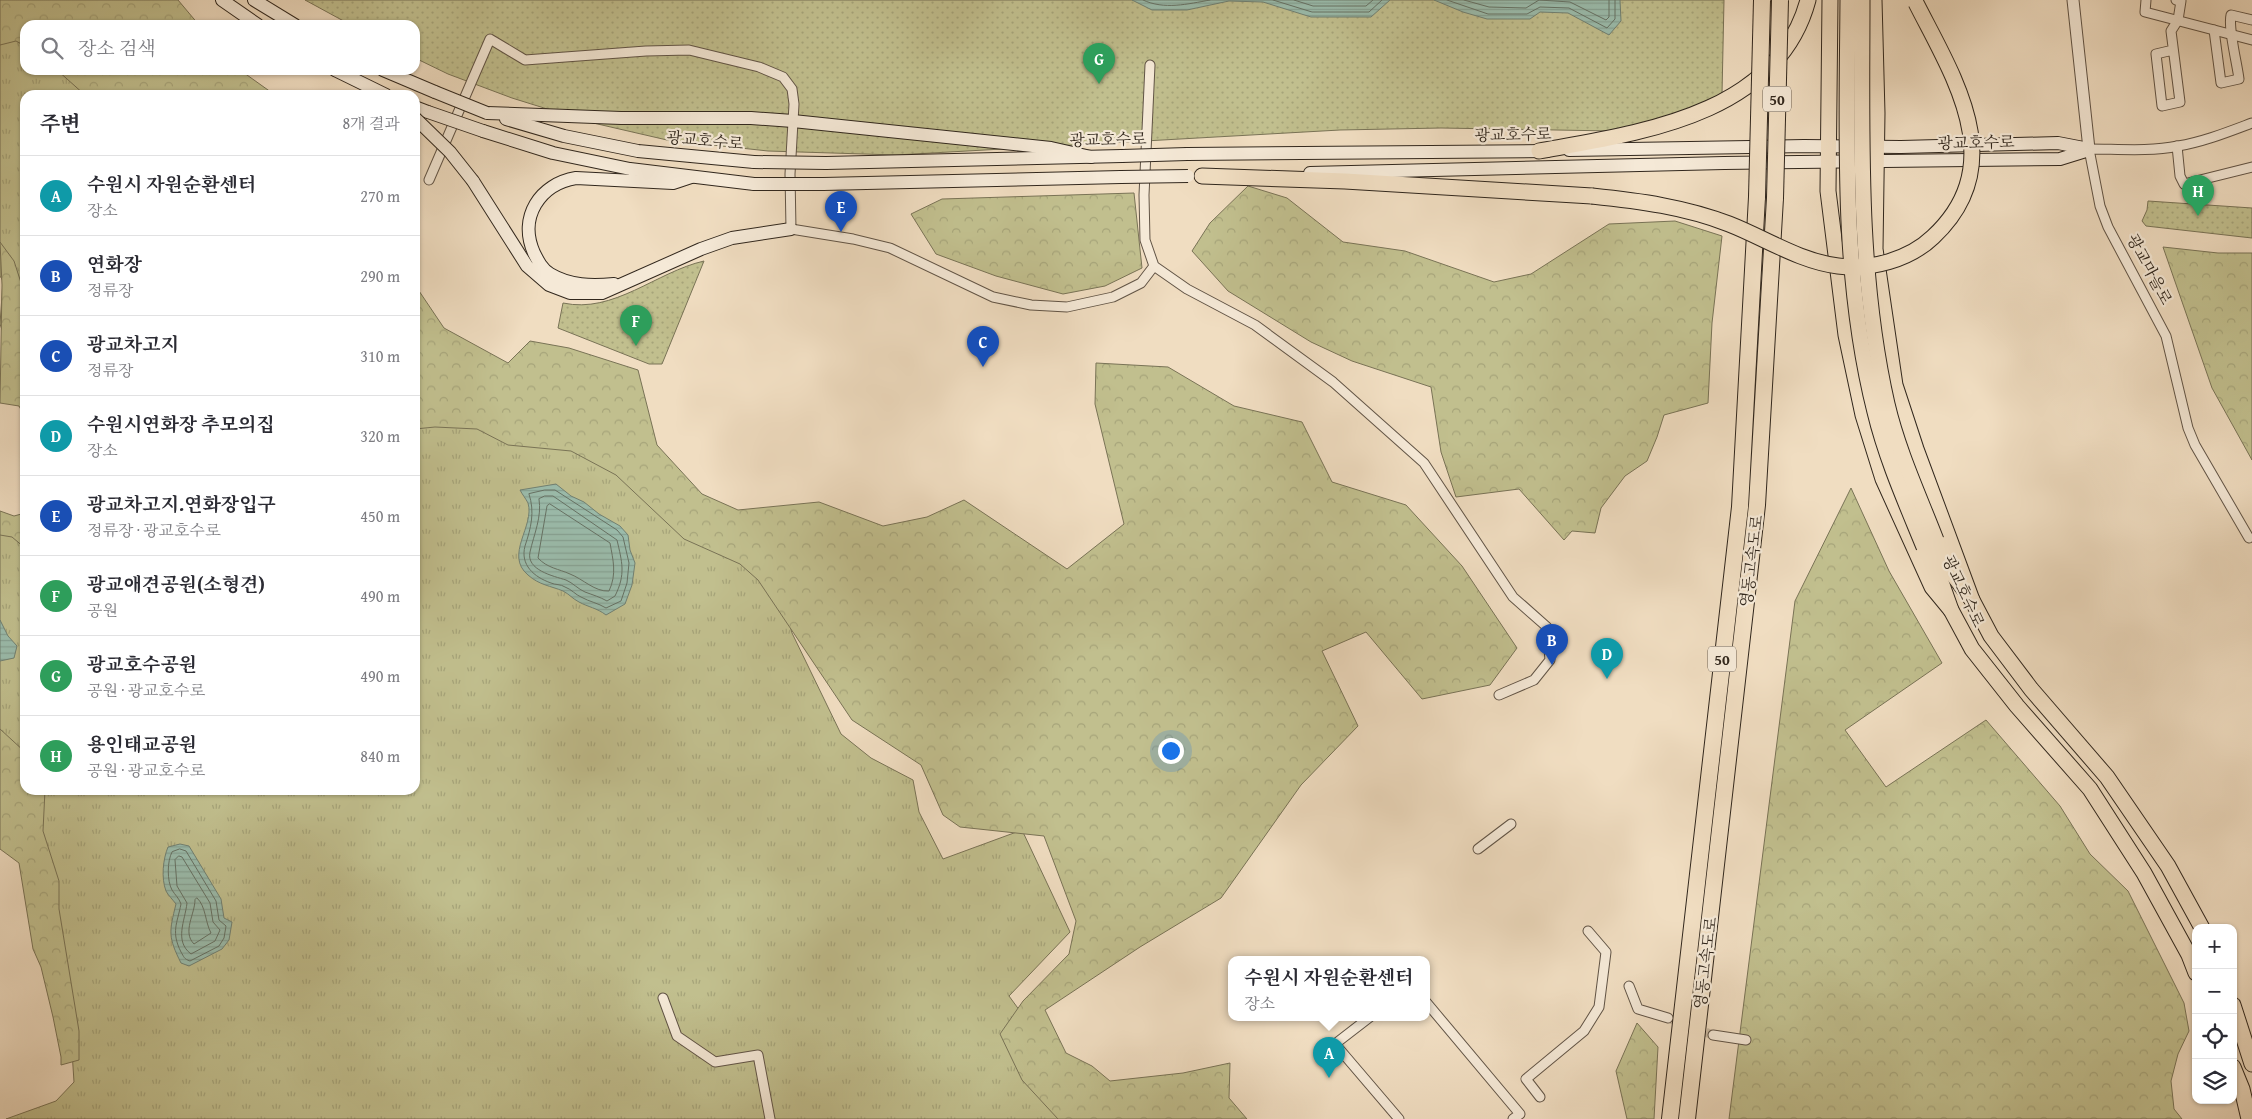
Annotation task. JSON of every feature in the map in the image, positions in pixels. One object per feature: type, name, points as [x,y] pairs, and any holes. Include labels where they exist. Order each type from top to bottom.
[{"type":"highway","name":"영동고속도로","points":[[1670,1119],[1740,507],[1757,197],[1762,0]]},
{"type":"highway","name":"영동고속도로","points":[[1686,1119],[1757,505],[1775,198],[1780,0]]},
{"type":"highway","points":[[1539,151],[1642,132],[1705,111],[1769,70],[1794,34],[1808,0]]},
{"type":"highway","points":[[1830,0],[1829,201],[1846,335],[1863,415],[1883,479],[1932,587],[1950,610]]},
{"type":"highway","name":"광교호수로","points":[[1848,0],[1849,251],[1860,333],[1875,412],[1894,472],[1930,544],[1972,600],[1997,644],[2031,689],[2107,777],[2168,866],[2200,924]]},
{"type":"highway","name":"광교호수로","points":[[1862,0],[1864,251],[1874,332],[1887,405],[1950,610],[1972,649],[2017,706],[2090,789],[2144,873],[2189,955],[2194,969]]},
{"type":"highway","points":[[1874,0],[1875,249],[1895,385],[1916,450],[1972,600]]},
{"type":"highway","points":[[1195,176],[1345,181],[1592,196],[1643,201],[1690,210],[1730,224],[1778,248],[1819,262],[1838,266],[1862,267],[1908,255],[1926,244],[1941,230],[1954,212],[1964,188],[1971,163],[1972,140],[1962,99],[1944,54],[1915,2]]},
{"type":"highway","points":[[2236,1014],[2252,1064]]},
{"type":"highway","points":[[2237,1077],[2242,1089],[2248,1119]]},
{"type":"main road","points":[[222,0],[251,20]]},
{"type":"main road","points":[[254,0],[287,20]]},
{"type":"main road","points":[[345,75],[376,90]]},
{"type":"main road","name":"광교호수로","points":[[395,75],[487,113],[564,136],[638,151],[754,162],[826,163],[1187,154],[1539,151],[1804,146],[1828,155],[1876,162],[2060,159],[2089,150]]},
{"type":"main road","name":"광교호수로","points":[[420,109],[483,132],[572,157],[630,170],[754,184],[1195,176],[1724,163],[1828,155],[1876,146],[2058,142],[2089,150]]},
{"type":"main road","points":[[487,113],[621,118],[751,118],[793,121],[1051,148],[1091,157]]},
{"type":"main road","points":[[420,123],[450,152],[473,181],[527,266],[549,285],[570,293],[585,295],[602,294],[701,249],[732,238],[791,229]]},
{"type":"main road","points":[[622,284],[576,284],[550,273],[538,262],[528,233],[530,217],[537,202],[555,185],[562,181],[576,178],[673,183],[691,177]]},
{"type":"street","name":"광교마을로","points":[[2073,0],[2089,150],[2096,193],[2102,213],[2166,336],[2181,406],[2191,436],[2248,538]]},
{"type":"street","points":[[2146,0],[2144,12],[2252,40]]},
{"type":"street","points":[[2173,50],[2156,54],[2162,106],[2180,102],[2171,31],[2178,20],[2181,1],[2176,0]]},
{"type":"street","points":[[2214,30],[2221,83],[2239,79],[2233,35],[2229,24],[2231,15],[2252,20]]},
{"type":"street","points":[[429,180],[490,39],[525,60],[646,51],[689,50],[759,67],[783,77],[792,89],[794,104],[790,174],[791,229],[854,239],[890,248],[993,297],[1031,305],[1067,306],[1112,297],[1141,284],[1154,266]]},
{"type":"street","points":[[1150,65],[1144,195],[1145,240],[1154,266],[1187,289],[1255,325],[1333,382],[1424,463],[1513,597],[1547,628],[1550,660],[1534,680],[1499,695]]},
{"type":"street","name":"광교호수로","points":[[2089,150],[2177,146],[2207,139],[2252,123]]},
{"type":"street","points":[[2177,146],[2180,176],[2184,184],[2252,167]]},
{"type":"street","points":[[1478,849],[1511,824]]},
{"type":"street","points":[[1540,1097],[1526,1079],[1584,1031],[1599,1007],[1606,952],[1588,931]]},
{"type":"street","points":[[1629,986],[1638,1009],[1668,1018]]},
{"type":"street","points":[[663,998],[677,1036],[715,1062],[758,1055],[770,1119]]},
{"type":"street","points":[[1430,1007],[1520,1114],[1513,1119]]},
{"type":"street","points":[[1365,1021],[1335,1044],[1399,1119]]},
{"type":"street","points":[[1713,1035],[1746,1040]]},
{"type":"green space","points":[[0,0],[178,0],[195,20],[20,20],[20,43],[16,41],[0,45]]},
{"type":"green space","points":[[305,0],[1724,0],[1722,94],[1685,113],[1613,131],[1441,128],[1340,130],[896,155],[768,151],[667,140],[589,122],[512,98],[448,74],[420,60],[420,20],[342,20]]},
{"type":"green space","points":[[0,15],[20,23],[20,75],[211,75],[221,90],[20,90],[20,382],[0,324],[3,281],[0,276]]},
{"type":"green space","points":[[63,75],[247,75],[268,90],[79,90]]},
{"type":"green space","points":[[1248,186],[1287,198],[1343,242],[1405,251],[1494,282],[1531,274],[1609,224],[1675,221],[1722,236],[1712,323],[1708,403],[1664,415],[1647,461],[1625,476],[1601,508],[1595,533],[1572,531],[1564,540],[1519,489],[1456,497],[1441,452],[1431,387],[1352,361],[1311,342],[1228,291],[1192,251],[1210,223]]},
{"type":"green space","points":[[1134,193],[1142,268],[1105,286],[1063,294],[996,276],[936,254],[911,214],[942,199]]},
{"type":"green space","points":[[2148,201],[2252,208],[2252,238],[2146,226],[2142,221],[2147,210]]},
{"type":"green space","points":[[0,242],[14,261],[20,280],[20,408],[19,406],[0,403],[2,285]]},
{"type":"green space","points":[[2163,247],[2218,253],[2252,253],[2252,460],[2212,388]]},
{"type":"green space","points":[[704,261],[662,364],[649,364],[558,328],[563,303],[582,305],[600,303],[635,290],[686,266]]},
{"type":"green space","points":[[420,292],[444,328],[508,363],[530,341],[569,348],[638,370],[657,445],[702,494],[738,510],[819,502],[883,526],[927,517],[964,500],[1067,569],[1124,524],[1095,404],[1096,363],[1168,367],[1234,406],[1302,422],[1332,482],[1406,505],[1462,566],[1517,648],[1490,685],[1422,699],[1366,632],[1322,651],[1358,726],[1301,785],[1221,898],[1140,947],[1045,1010],[1066,1053],[1092,1066],[1110,1081],[1183,1073],[1230,1063],[1229,1098],[1247,1119],[1058,1119],[1022,1080],[1000,1034],[1023,1001],[1069,954],[1076,921],[1044,836],[960,827],[943,815],[921,765],[852,720],[758,580],[740,564],[684,539],[616,475],[571,451],[508,445],[477,429],[435,427],[420,428]]},
{"type":"green space","points":[[420,334],[780,586],[792,633],[841,734],[871,758],[913,780],[919,812],[943,859],[1022,830],[1070,932],[1009,996],[1099,1119],[6,1119],[56,1101],[74,1082],[71,1036],[46,928],[0,801],[0,528],[20,531],[20,795],[420,795]]},
{"type":"green space","points":[[1851,488],[1889,571],[1942,663],[1845,730],[1886,787],[1986,720],[2060,806],[2090,854],[2128,891],[2184,1003],[2189,1031],[2178,1054],[2171,1081],[2174,1109],[2182,1119],[1729,1119],[1795,601]]},
{"type":"green space","points":[[0,511],[14,516],[20,514],[20,544],[12,537],[0,535]]},
{"type":"green space","points":[[0,729],[20,747],[20,795],[45,795],[43,831],[59,881],[59,909],[79,1031],[79,1060],[61,1065],[53,1017],[41,967],[33,949],[19,863],[0,849]]},
{"type":"green space","points":[[1637,1023],[1658,1047],[1654,1119],[1627,1119],[1616,1071]]},
{"type":"water","points":[[1132,0],[1390,0],[1371,17],[1311,17],[1263,2],[1229,1],[1187,10],[1152,10]]},
{"type":"water","points":[[1434,0],[1620,0],[1621,21],[1609,35],[1568,13],[1540,12],[1530,19],[1487,19],[1463,12]]},
{"type":"water","points":[[556,484],[571,496],[584,502],[599,514],[620,526],[628,535],[630,550],[635,563],[632,585],[625,604],[606,615],[579,602],[563,591],[536,581],[521,567],[519,549],[529,512],[528,503],[520,490]]},
{"type":"water","points":[[0,620],[8,636],[17,646],[14,658],[0,661]]},
{"type":"water","points":[[180,844],[189,846],[221,899],[224,918],[232,922],[229,940],[222,949],[189,966],[181,963],[172,940],[171,928],[176,904],[166,891],[163,875],[168,847]]},
{"type":"tunnel","points":[[1668,1018],[1713,1035]]},
{"type":"place","name":"광교호수공원","points":[[1099,84]]},
{"type":"place","name":"용인태교공원","points":[[2198,216]]},
{"type":"place","name":"광교차고지.연화장입구","points":[[841,232]]},
{"type":"place","name":"광교애견공원(소형견)","points":[[636,346]]},
{"type":"place","name":"광교차고지","points":[[983,367]]},
{"type":"place","name":"연화장","points":[[1552,665]]},
{"type":"place","name":"수원시연화장 추모의집","points":[[1607,679]]},
{"type":"place","name":"수원시 자원순환센터","points":[[1329,1078]]}]
